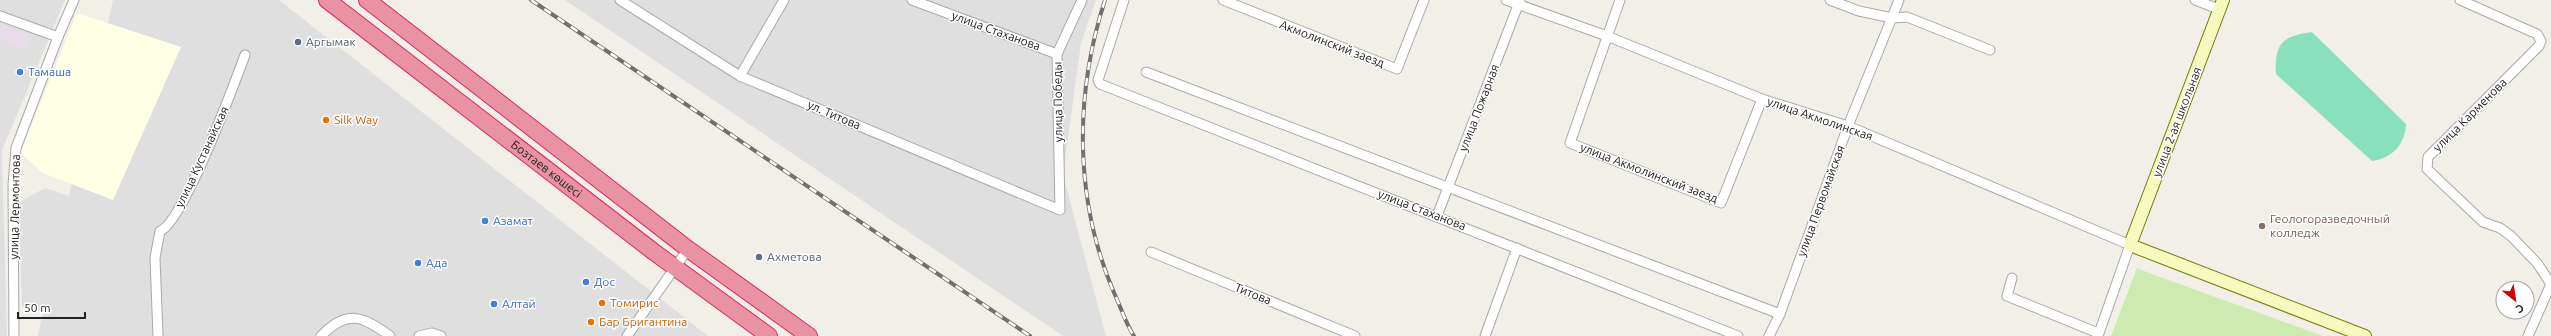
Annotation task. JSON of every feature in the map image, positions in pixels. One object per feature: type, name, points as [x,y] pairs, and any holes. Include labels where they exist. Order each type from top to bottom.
[{"type":"highway","name":"Бозтаев көшесі","points":[[327,0],[675,268],[769,336]]},
{"type":"highway","name":"Бозтаев көшесі","points":[[367,0],[688,249],[809,336]]},
{"type":"street","name":"улица Лермонтова","points":[[14,336],[13,185],[16,148],[58,37],[74,0]]},
{"type":"street","name":"ул. Титова","points":[[620,0],[740,76],[1060,210]]},
{"type":"street","points":[[740,76],[784,0]]},
{"type":"street","name":"улица Стаханова","points":[[912,0],[1057,54]]},
{"type":"street","name":"улица Победы","points":[[1060,210],[1057,54],[1082,0]]},
{"type":"street","name":"улица Стаханова","points":[[1124,0],[1098,80],[1105,86],[1738,336]]},
{"type":"street","name":"Акмолинский заезд","points":[[1223,0],[1397,69],[1424,0]]},
{"type":"street","name":"улица Акмолинская","points":[[1506,0],[1519,2],[1607,36],[1762,99],[1848,126],[2130,245]]},
{"type":"street","name":"улица Акмолинский заезд","points":[[1620,0],[1570,143],[1721,203],[1762,99]]},
{"type":"street","points":[[1830,0],[1859,11],[1892,18],[1907,17],[1990,50]]},
{"type":"street","name":"улица Первомайская","points":[[1769,336],[1780,314],[1848,126],[1899,0]]},
{"type":"street","points":[[2195,0],[2221,5]]},
{"type":"street","name":"улица Карменова","points":[[2460,0],[2537,34],[2541,40],[2538,46],[2428,157],[2428,169],[2483,222],[2500,228],[2510,236],[2537,264],[2551,284]]},
{"type":"street","name":"улица Пожарная","points":[[1437,216],[1450,186],[1519,2]]},
{"type":"street","name":"улица 2-ая школьная","points":[[2130,245],[2221,5]]},
{"type":"street","points":[[0,16],[58,37]]},
{"type":"street","name":"улица Кустанайская","points":[[158,336],[155,258],[160,231],[170,224],[216,132],[245,55]]},
{"type":"street","points":[[1146,72],[1450,186],[1780,314]]},
{"type":"street","points":[[2012,278],[2007,296],[2098,335],[2130,245],[2365,336]]},
{"type":"street","points":[[1485,336],[1517,248]]},
{"type":"street","points":[[627,336],[688,249]]},
{"type":"street","name":"Титова","points":[[1150,252],[1355,336]]},
{"type":"street","points":[[2528,336],[2551,284]]},
{"type":"street","points":[[321,336],[330,327],[347,318],[366,319],[390,336]]},
{"type":"street","points":[[419,336],[432,333],[441,336]]},
{"type":"shaded area","points":[[0,0],[65,0],[2,150],[7,336],[0,336]]},
{"type":"shaded area","points":[[113,0],[279,0],[708,336],[38,336],[43,312],[22,306],[19,202],[45,188],[69,196]]},
{"type":"shaded area","points":[[565,0],[1096,0],[1081,43],[1063,175],[1106,336],[1063,336]]},
{"type":"shaded area","points":[[77,13],[181,47],[113,200],[43,173],[20,153]]},
{"type":"shaded area","points":[[0,23],[30,36],[25,51],[0,39]]},
{"type":"green space","points":[[2312,32],[2406,124],[2400,144],[2391,154],[2372,161],[2276,74],[2277,55],[2282,43],[2294,36]]},
{"type":"green space","points":[[2137,268],[2149,273],[2323,336],[2111,336]]},
{"type":"railway","points":[[531,0],[1030,336]]},
{"type":"railway","points":[[1105,0],[1095,36],[1088,73],[1084,111],[1083,148],[1086,186],[1092,223],[1102,259],[1115,295],[1128,326],[1134,336]]},
{"type":"place","name":"Аргымак","points":[[298,42]]},
{"type":"place","name":"Тамаша","points":[[20,72]]},
{"type":"place","name":"Silk Way","points":[[326,120]]},
{"type":"place","name":"Азамат","points":[[485,221]]},
{"type":"place","name":"Геологоразведочный колледж","points":[[2262,226]]},
{"type":"place","name":"Ахметова","points":[[759,257]]},
{"type":"place","name":"Ада","points":[[418,263]]},
{"type":"place","name":"Дос","points":[[586,282]]},
{"type":"place","name":"Томирис","points":[[602,303]]},
{"type":"place","name":"Алтай","points":[[494,304]]},
{"type":"place","name":"Бар Бригантина","points":[[591,322]]}]
